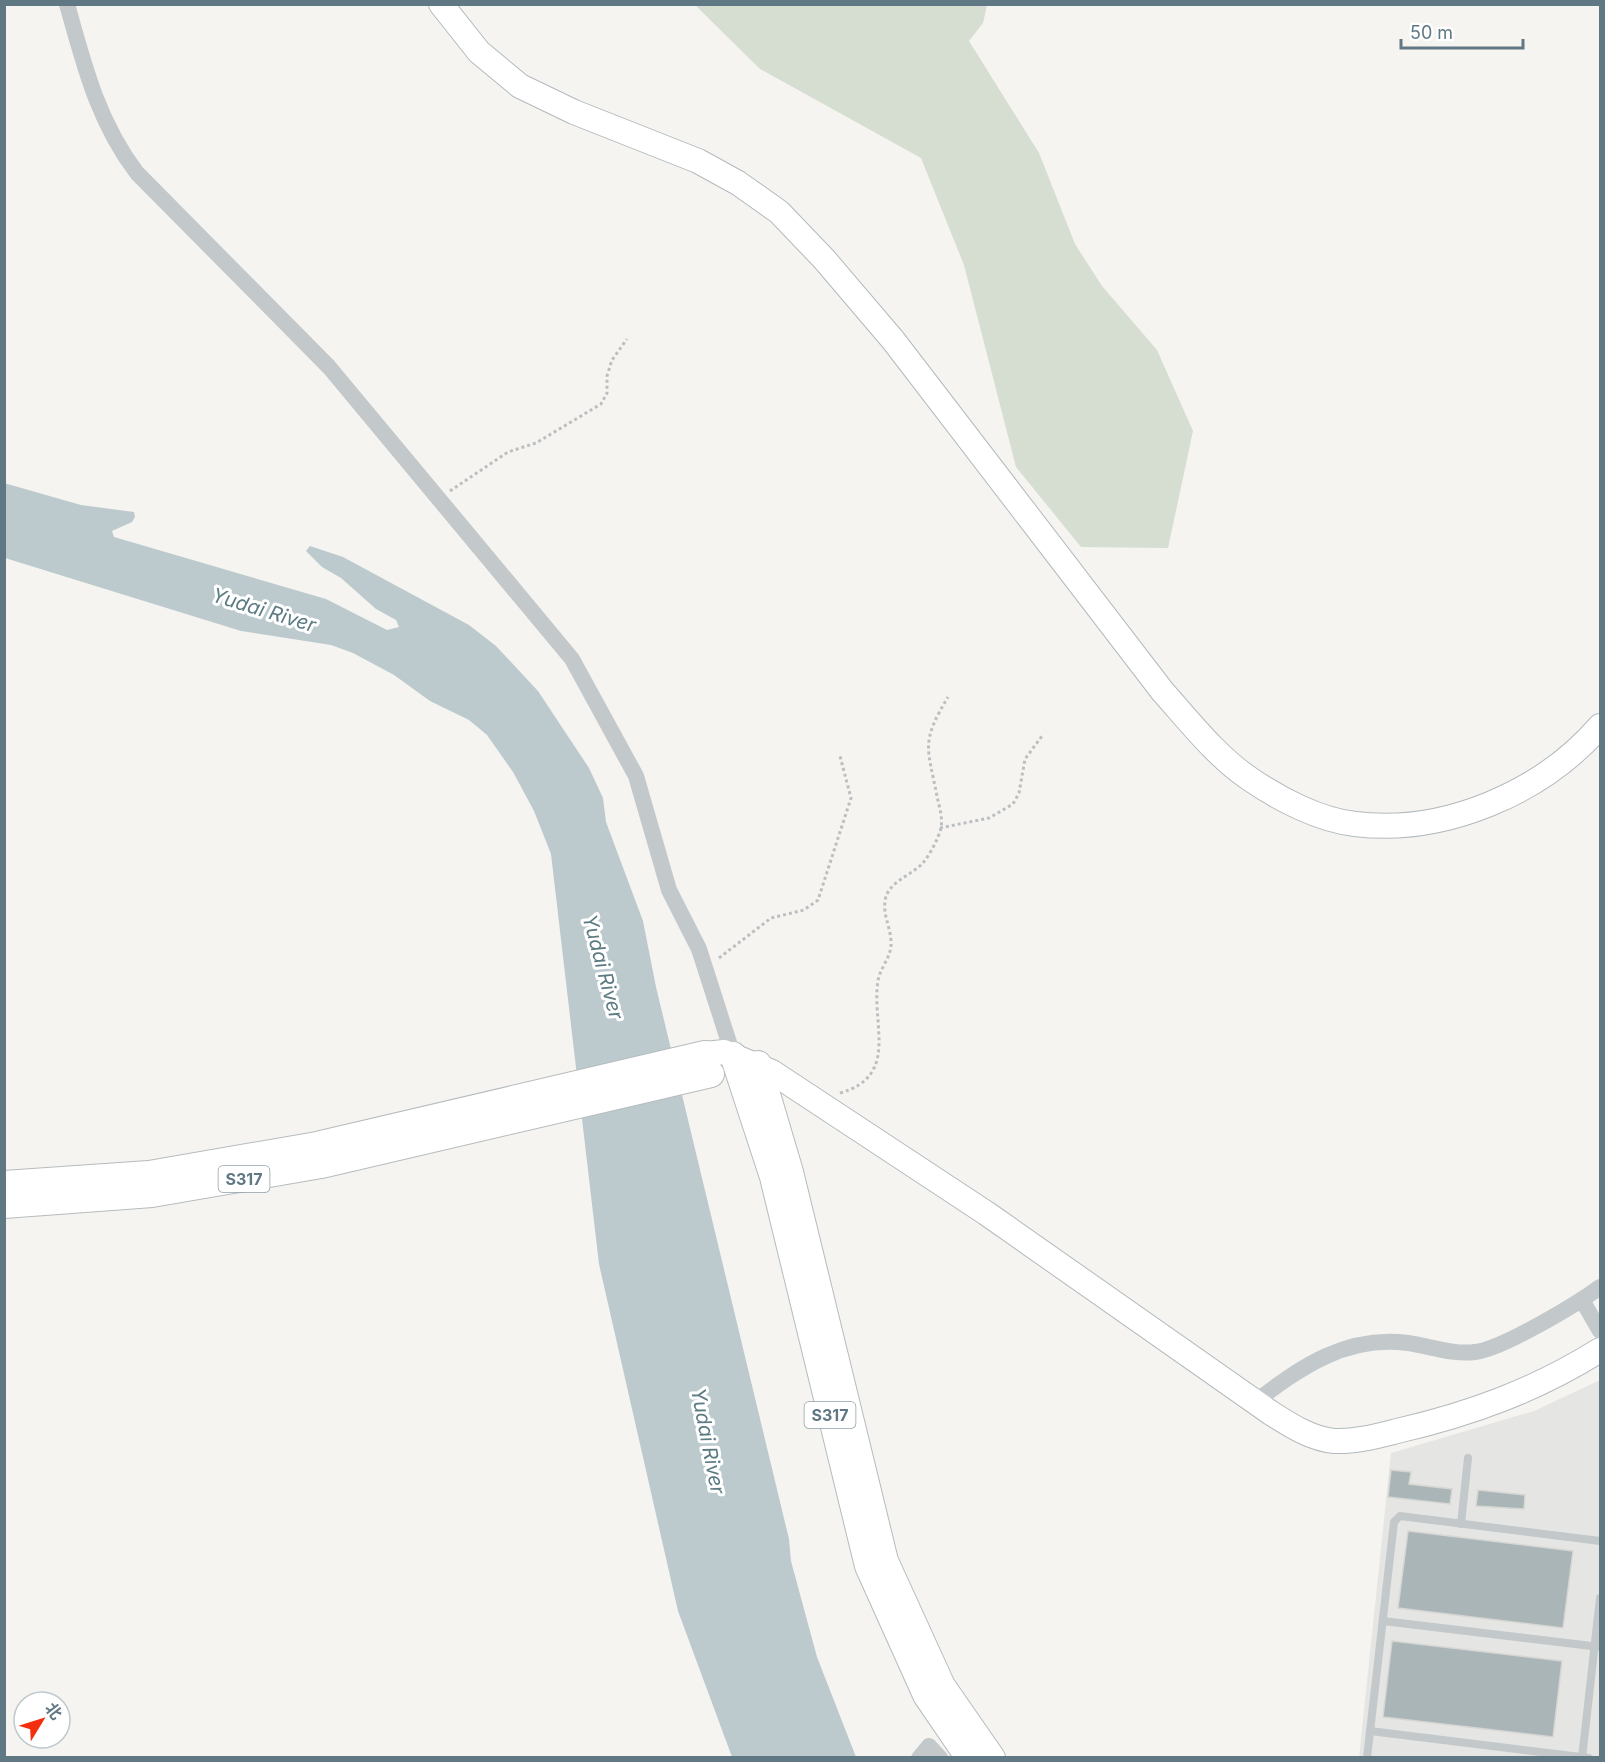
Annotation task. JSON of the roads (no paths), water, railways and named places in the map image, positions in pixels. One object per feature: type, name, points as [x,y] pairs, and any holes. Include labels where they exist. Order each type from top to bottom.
[{"type":"main road","name":"S317","points":[[743,1062],[868,1566],[926,1695],[974,1757]]},
{"type":"main road","name":"S317","points":[[4,1204],[73,1202],[176,1191],[321,1165],[475,1119],[708,1064]]},
{"type":"main road","name":"S317","points":[[4,1184],[72,1181],[172,1171],[475,1119]]},
{"type":"street","points":[[67,4],[95,102],[126,158],[175,214],[329,367],[572,659],[636,776],[669,890],[699,949],[743,1062]]},
{"type":"street","points":[[441,4],[479,52],[501,73],[530,93],[698,161],[738,183],[780,212],[894,340],[1163,692],[1231,764],[1265,789],[1308,810],[1353,824],[1374,825],[1439,819],[1477,808],[1527,786],[1564,760],[1600,726]]},
{"type":"street","points":[[708,1064],[724,1052],[817,1100],[986,1213],[1255,1402],[1293,1426],[1325,1440],[1347,1441],[1373,1437],[1479,1408],[1531,1389],[1600,1350]]},
{"type":"street","points":[[1255,1402],[1299,1369],[1350,1346],[1385,1341],[1475,1352],[1519,1334],[1582,1300],[1600,1287]]},
{"type":"street","points":[[1582,1300],[1600,1331]]},
{"type":"lane","points":[[1461,1524],[1468,1458]]},
{"type":"lane","points":[[1367,1758],[1394,1522],[1401,1516],[1600,1541]]},
{"type":"lane","points":[[1370,1731],[1584,1757],[1598,1647],[1600,1598]]},
{"type":"lane","points":[[1383,1621],[1598,1647]]},
{"type":"water","name":"Yudai River","points":[[4,483],[81,505],[134,512],[135,517],[132,522],[112,531],[114,537],[326,599],[387,630],[399,627],[396,620],[376,609],[341,578],[322,567],[306,551],[310,546],[343,557],[469,625],[496,646],[538,691],[589,768],[603,798],[606,822],[643,921],[656,987],[789,1539],[791,1561],[817,1657],[856,1757],[732,1757],[678,1611],[599,1264],[551,854],[534,811],[513,772],[487,735],[469,720],[430,701],[394,675],[353,653],[331,645],[241,631],[5,558]]}]
